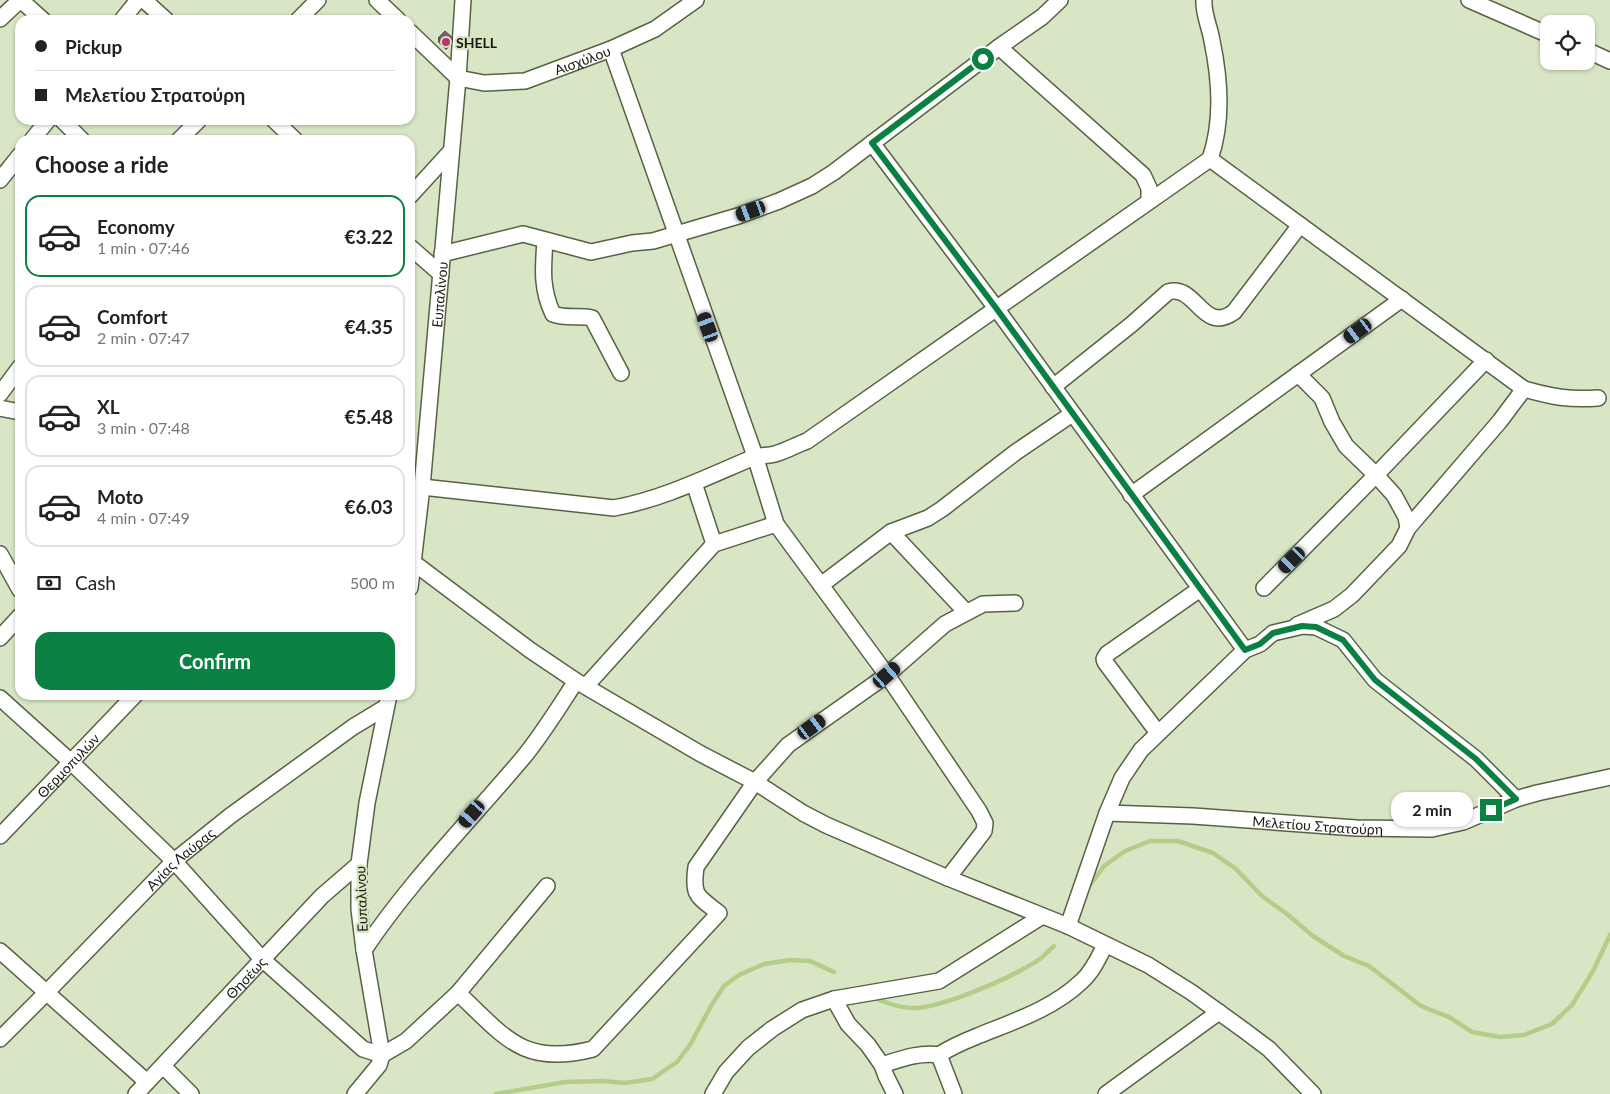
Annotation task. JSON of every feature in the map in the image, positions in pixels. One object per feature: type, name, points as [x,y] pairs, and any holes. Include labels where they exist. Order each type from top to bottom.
[{"type":"street","points":[[126,15],[138,0]]},
{"type":"street","points":[[144,0],[160,15]]},
{"type":"street","points":[[303,15],[318,0]]},
{"type":"street","points":[[376,0],[392,15]]},
{"type":"street","name":"Ευπαλίνου","points":[[415,539],[423,481],[452,151],[462,0]]},
{"type":"street","name":"Αισχύλου","points":[[458,78],[484,83],[525,81],[610,49],[655,29],[696,0]]},
{"type":"street","points":[[442,254],[523,234],[591,252],[632,242],[652,241],[738,216],[779,201],[804,190],[834,172],[999,47],[1042,17],[1060,0]]},
{"type":"street","points":[[415,469],[423,481],[614,508],[636,504],[694,484],[755,456],[774,454],[807,441],[1210,159],[1217,132],[1218,92],[1214,47],[1204,9],[1204,0]]},
{"type":"street","points":[[1469,0],[1540,30]]},
{"type":"street","points":[[0,19],[18,2],[24,3],[38,15]]},
{"type":"street","points":[[415,37],[458,78]]},
{"type":"street","points":[[999,47],[1143,175],[1149,188],[1149,202]]},
{"type":"street","points":[[610,49],[755,456],[776,524],[887,675],[985,823],[984,831],[948,878]]},
{"type":"street","points":[[1595,54],[1610,60]]},
{"type":"street","points":[[36,135],[44,125]]},
{"type":"street","points":[[67,125],[77,135]]},
{"type":"street","points":[[184,135],[194,125]]},
{"type":"street","points":[[279,125],[290,135]]},
{"type":"street","points":[[872,143],[996,308],[1245,650]]},
{"type":"street","points":[[415,191],[452,151]]},
{"type":"street","points":[[1210,159],[1524,389],[1555,398],[1598,398]]},
{"type":"street","points":[[0,180],[15,161]]},
{"type":"street","points":[[1053,387],[1132,324],[1168,292],[1175,290],[1182,292],[1208,315],[1217,320],[1226,318],[1234,312],[1300,225]]},
{"type":"street","points":[[545,241],[542,276],[547,302],[553,314],[564,318],[581,316],[592,318],[621,373]]},
{"type":"street","points":[[415,251],[441,274]]},
{"type":"street","points":[[1131,495],[1402,299]]},
{"type":"street","points":[[1264,588],[1486,360]]},
{"type":"street","points":[[0,394],[15,373]]},
{"type":"street","points":[[1298,374],[1322,398],[1332,422],[1346,446],[1394,495],[1406,517],[1408,528]]},
{"type":"street","points":[[1286,629],[1334,608],[1352,594],[1399,546],[1408,528],[1512,406],[1524,389]]},
{"type":"street","points":[[0,408],[15,411]]},
{"type":"street","points":[[821,585],[891,532],[928,518],[960,496],[1016,452],[1072,414]]},
{"type":"street","points":[[694,484],[714,544]]},
{"type":"street","points":[[364,950],[409,888],[522,758],[581,683],[714,544],[776,524]]},
{"type":"street","points":[[891,532],[966,612]]},
{"type":"street","points":[[0,554],[15,581]]},
{"type":"street","points":[[415,563],[530,650],[581,683],[701,754],[755,782],[803,813],[826,825],[948,878],[1041,917],[1068,926],[1148,965],[1219,1012],[1269,1050],[1313,1094]]},
{"type":"street","points":[[1158,733],[1104,662],[1104,659],[1106,654],[1200,588]]},
{"type":"street","points":[[458,994],[512,1043],[526,1050],[558,1055],[575,1054],[593,1049],[719,913],[697,896],[693,884],[696,867],[755,782],[788,745],[887,675],[945,624],[984,604],[1016,603]]},
{"type":"street","points":[[0,638],[15,622]]},
{"type":"street","points":[[1068,926],[1107,813],[1122,778],[1141,750],[1245,650],[1260,644],[1273,633],[1286,629],[1302,626],[1316,627],[1343,640],[1375,680],[1476,759],[1516,799]]},
{"type":"street","points":[[0,698],[71,762],[174,861],[262,959],[363,1049],[382,1055]]},
{"type":"street","name":"Θερμοπυλών","points":[[0,836],[130,700]]},
{"type":"street","name":"Ευπαλίνου","points":[[382,1055],[358,909],[358,864],[367,803],[387,701]]},
{"type":"street","name":"Αγίας Λαύρας","points":[[0,1038],[174,861],[230,816],[387,701]]},
{"type":"street","name":"Μελετίου Στρατούρη","points":[[1107,813],[1193,816],[1356,828],[1432,828],[1463,822],[1516,799],[1610,777]]},
{"type":"street","name":"Θησέως","points":[[136,1094],[322,896],[358,864]]},
{"type":"street","points":[[354,1094],[379,1065],[382,1055],[406,1041],[458,994],[547,886]]},
{"type":"street","points":[[713,1094],[726,1072],[743,1054],[772,1029],[802,1010],[834,999],[939,981],[1041,917]]},
{"type":"street","points":[[882,1065],[927,1053],[939,1055],[953,1046],[1038,1011],[1083,980],[1094,966],[1105,945]]},
{"type":"street","points":[[0,951],[147,1082]]},
{"type":"street","points":[[834,999],[848,1024],[868,1045],[882,1065],[895,1094]]},
{"type":"street","points":[[1106,1094],[1219,1012]]},
{"type":"street","points":[[939,1055],[954,1094]]},
{"type":"street","points":[[163,1066],[192,1094]]},
{"type":"building","points":[[445,31],[453,38],[446,46],[438,38]]},
{"type":"waterway","points":[[1087,889],[1104,866],[1125,851],[1150,841],[1178,841],[1213,853],[1236,869],[1262,896],[1313,936],[1344,956],[1369,966],[1421,1006],[1449,1017],[1472,1032],[1500,1037],[1524,1035],[1552,1024],[1572,1005],[1593,971],[1610,935]]},
{"type":"waterway","points":[[872,997],[906,1008],[917,1008],[946,1002],[1014,974],[1040,959],[1054,946]]},
{"type":"waterway","points":[[496,1094],[565,1082],[602,1081],[625,1083],[652,1079],[677,1062],[690,1045],[724,986],[739,975],[764,964],[790,960],[810,961],[834,972]]},
{"type":"place","name":"SHELL","points":[[446,42]]},
{"type":"route","points":[[983,59],[872,143],[996,308],[1245,650],[1260,644],[1273,633],[1302,626],[1316,627],[1343,640],[1375,680],[1430,721],[1476,759],[1516,799],[1491,810]]}]
